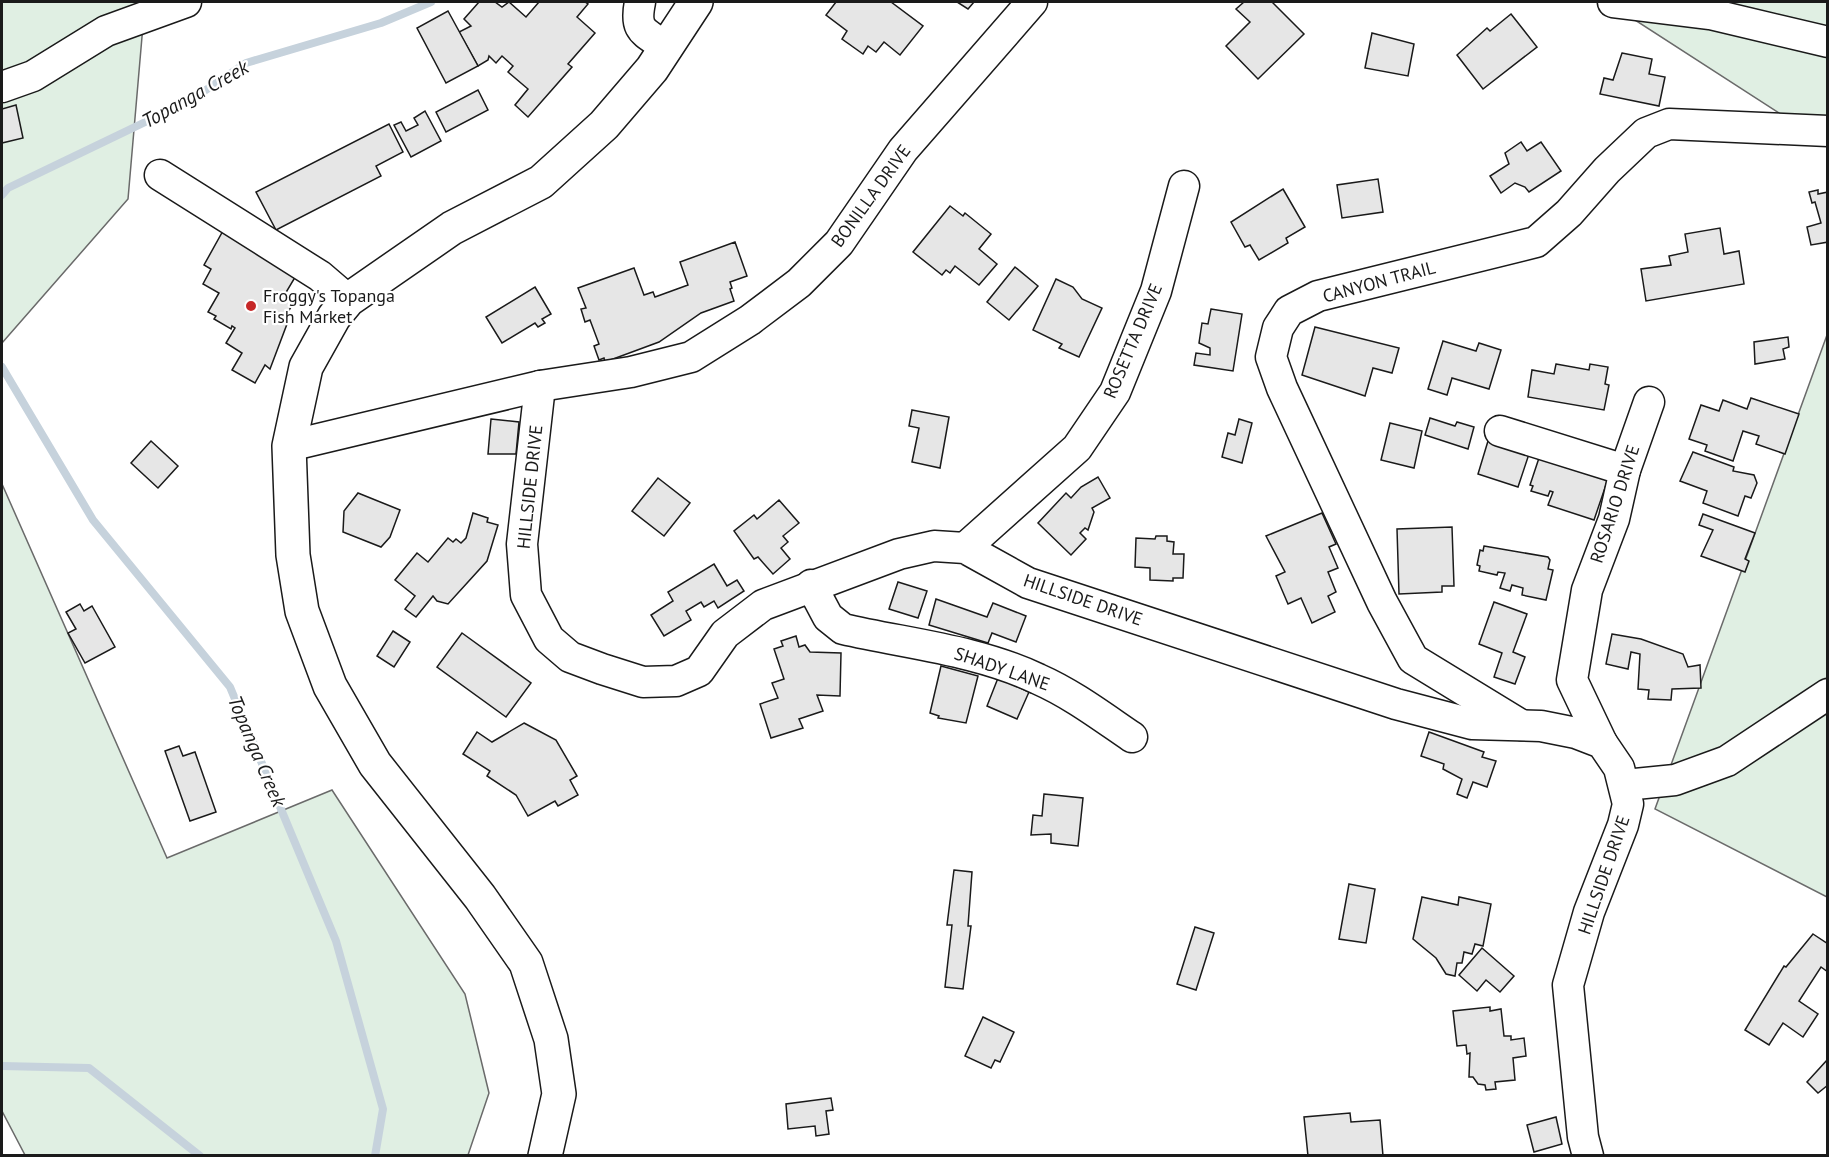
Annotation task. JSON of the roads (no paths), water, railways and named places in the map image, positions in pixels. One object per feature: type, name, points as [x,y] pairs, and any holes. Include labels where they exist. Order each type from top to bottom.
[{"type":"main road","points":[[546,1155],[559,1094],[551,1039],[526,963],[480,897],[375,764],[330,686],[302,612],[298,589],[293,555],[289,446],[306,367],[334,317],[348,300],[452,228],[541,182],[604,125],[667,48],[696,2]]},
{"type":"street","points":[[2,87],[33,76],[106,31],[186,2]]},
{"type":"street","points":[[640,2],[636,20],[640,28],[667,48]]},
{"type":"street","name":"BONILLA DRIVE","points":[[540,386],[631,372],[691,357],[750,320],[799,283],[839,243],[903,150],[1032,2]]},
{"type":"street","points":[[1613,2],[1710,14],[1827,42]]},
{"type":"street","name":"CANYON TRAIL","points":[[1523,727],[1413,660],[1382,602],[1282,388],[1271,357],[1278,328],[1289,311],[1318,296],[1536,242],[1569,213],[1607,170],[1646,133],[1669,124],[1827,131]]},
{"type":"street","points":[[160,175],[320,276],[348,300]]},
{"type":"street","name":"ROSETTA DRIVE","points":[[964,548],[1077,448],[1115,392],[1156,291],[1184,186]]},
{"type":"street","points":[[289,446],[540,386]]},
{"type":"street","name":"HILLSIDE DRIVE","points":[[540,386],[522,544],[526,595],[549,639],[570,657],[643,682],[676,681],[699,671],[725,634],[763,605],[811,585],[899,554],[934,546],[964,548],[1028,583],[1396,704],[1472,724],[1541,726],[1576,733],[1602,743],[1619,768],[1628,804],[1623,825],[1589,912],[1568,985],[1583,1137],[1588,1155]]},
{"type":"street","name":"ROSARIO DRIVE","points":[[1602,743],[1572,680],[1587,590],[1614,519],[1625,470],[1649,402]]},
{"type":"street","points":[[1500,431],[1625,470]]},
{"type":"street","name":"SHADY LANE","points":[[811,585],[828,617],[843,629],[963,653],[1036,677],[1068,693],[1132,737]]},
{"type":"street","points":[[1625,785],[1676,780],[1727,761],[1827,694]]},
{"type":"waterway","name":"Topanga Creek","points":[[2,195],[8,188],[191,100],[246,63],[381,23],[431,2]]},
{"type":"waterway","name":"Topanga Creek","points":[[2,367],[93,520],[230,687],[336,941],[383,1109],[375,1156]]},
{"type":"waterway","name":"Topanga Creek","points":[[2,1066],[89,1068],[200,1156]]},
{"type":"place","name":"Froggy's Topanga Fish Market","points":[[251,306]]}]
